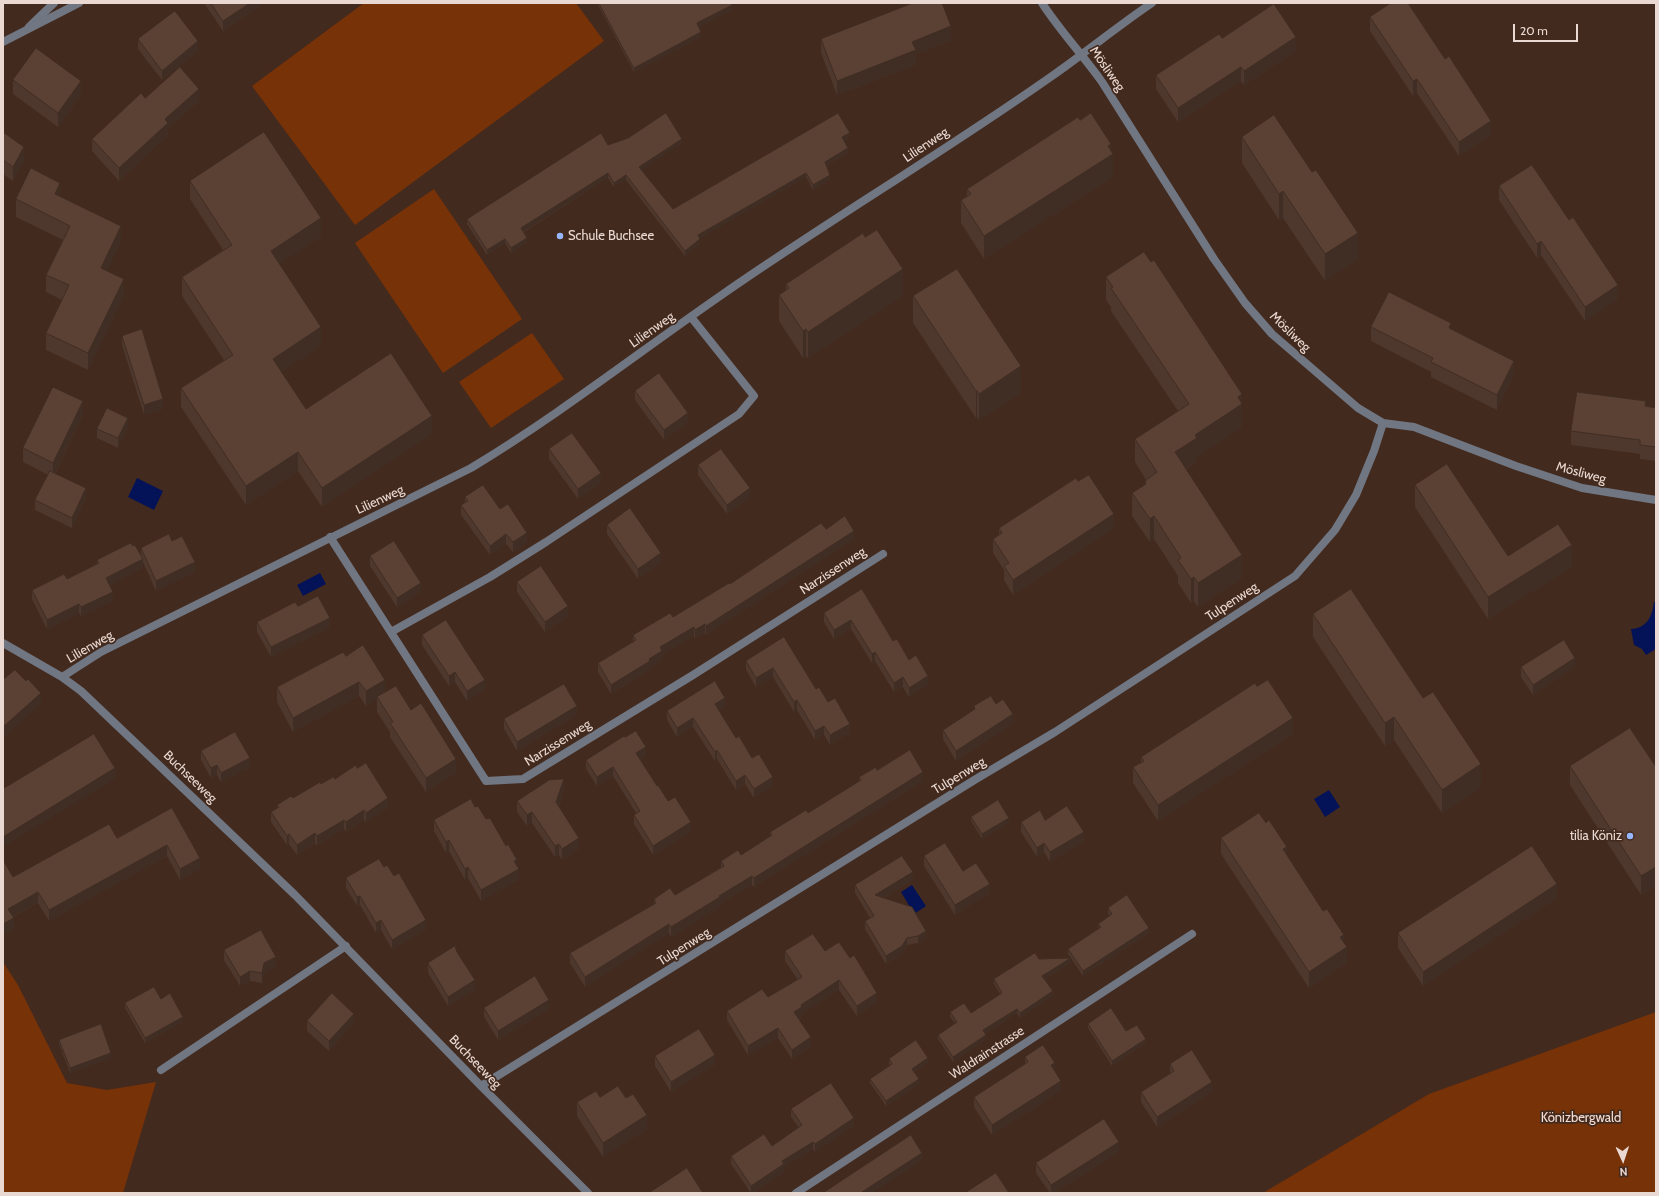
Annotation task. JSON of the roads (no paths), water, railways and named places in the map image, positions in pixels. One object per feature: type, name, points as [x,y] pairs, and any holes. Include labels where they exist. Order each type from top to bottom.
[{"type":"street","points":[[25,31],[54,3]]},
{"type":"street","points":[[3,42],[79,3]]},
{"type":"street","name":"Mösliweg","points":[[1042,3],[1064,34],[1082,54],[1102,82],[1214,259],[1246,303],[1272,334],[1298,358],[1358,408],[1383,423],[1414,427],[1516,466],[1582,488],[1656,500]]},
{"type":"street","name":"Lilienweg","points":[[62,677],[101,652],[489,458],[552,416],[691,317],[1051,77],[1152,3]]},
{"type":"street","name":"Lilienweg","points":[[391,632],[490,577],[546,542],[739,414],[754,396],[691,317]]},
{"type":"street","name":"Tulpenweg","points":[[481,1086],[976,779],[1055,732],[1295,576],[1335,530],[1352,501],[1374,451],[1383,423]]},
{"type":"street","name":"Narzissenweg","points":[[330,537],[486,781],[523,779],[693,675],[883,554]]},
{"type":"street","name":"Buchseeweg","points":[[3,643],[62,677],[81,691],[290,889],[481,1086],[588,1193]]},
{"type":"street","name":"Waldrainstrasse","points":[[796,1193],[1192,934]]},
{"type":"street","points":[[161,1070],[346,946]]},
{"type":"place","name":"Schule Buchsee","points":[[560,236]]},
{"type":"place","name":"tilia Köniz","points":[[1630,836]]},
{"type":"park label","name":"Könizbergwald","points":[[1581,1118]]}]
